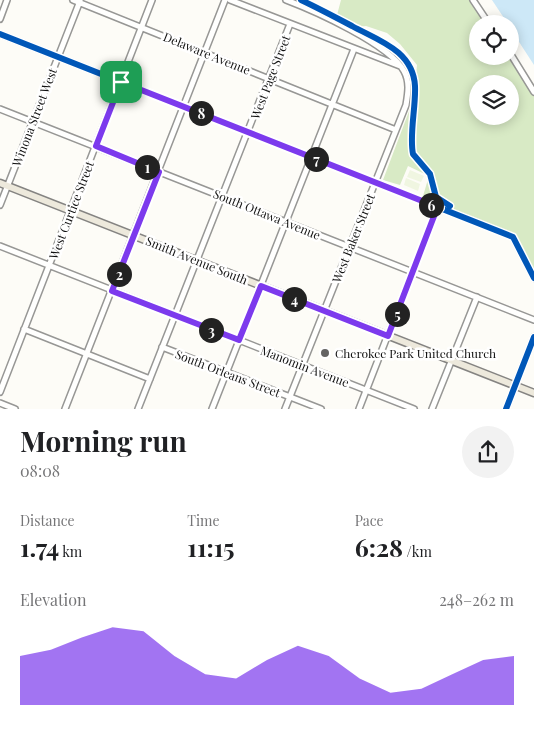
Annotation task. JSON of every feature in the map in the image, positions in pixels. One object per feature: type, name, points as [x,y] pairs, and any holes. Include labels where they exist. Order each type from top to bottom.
[{"type":"main road","name":"Smith Avenue South","points":[[0,183],[534,393]]},
{"type":"street","points":[[0,19],[7,0]]},
{"type":"street","name":"Delaware Avenue","points":[[73,0],[80,1],[142,28],[396,130]]},
{"type":"street","name":"West Curtice Street","points":[[0,392],[152,0]]},
{"type":"street","points":[[65,409],[185,107],[225,0]]},
{"type":"street","points":[[230,0],[401,66]]},
{"type":"street","points":[[286,0],[368,41],[391,55],[401,66]]},
{"type":"street","points":[[473,0],[483,15]]},
{"type":"street","name":"Winona Street West","points":[[0,206],[80,1]]},
{"type":"street","name":"West Page Street","points":[[138,409],[290,24]]},
{"type":"street","points":[[0,34],[513,237],[534,278]]},
{"type":"street","points":[[212,409],[354,49]]},
{"type":"street","points":[[517,65],[534,92]]},
{"type":"street","name":"West Baker Street","points":[[285,409],[406,105],[408,81],[401,66]]},
{"type":"street","name":"South Ottawa Avenue","points":[[0,109],[534,320]]},
{"type":"street","points":[[359,409],[414,272],[436,211],[440,208]]},
{"type":"street","name":"Manomin Avenue","points":[[0,246],[414,409]]},
{"type":"street","points":[[432,409],[477,297]]},
{"type":"street","points":[[24,329],[150,378]]},
{"type":"street","points":[[506,409],[534,337]]},
{"type":"street","name":"South Orleans Street","points":[[162,347],[321,409]]},
{"type":"street","points":[[0,403],[15,409]]},
{"type":"green space","points":[[341,0],[472,0],[481,15],[469,15],[469,65],[515,65],[534,94],[534,277],[515,235],[423,196],[429,176],[408,166],[400,185],[383,180],[414,98],[417,65],[400,44],[387,33],[366,26],[358,27],[337,15]]},
{"type":"green space","points":[[410,170],[424,176],[421,182],[407,177]]},
{"type":"green space","points":[[406,178],[420,184],[418,191],[404,185]]},
{"type":"water","points":[[492,0],[534,0],[534,65],[519,42],[519,15],[502,15]]},
{"type":"cycle path","points":[[301,0],[382,42],[401,55],[408,63],[413,74],[415,86],[413,154],[430,174],[436,197],[450,206]]},
{"type":"cycle path","points":[[0,34],[513,237],[534,278]]},
{"type":"cycle path","points":[[506,409],[534,337]]},
{"type":"place","name":"Cherokee Park United Church","points":[[325,353]]},
{"type":"route","points":[[121,82],[440,208],[436,211],[388,336],[261,286],[239,340],[112,291],[159,172],[96,146],[121,82]]}]
